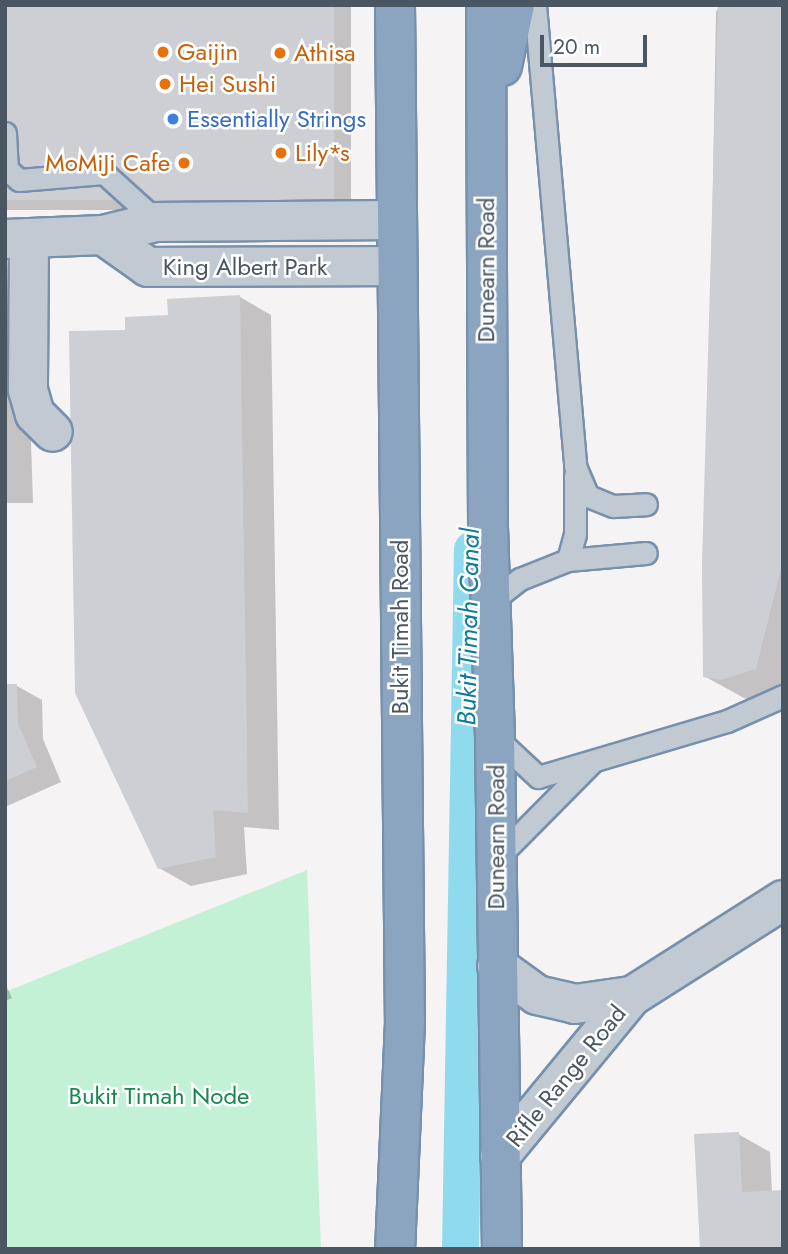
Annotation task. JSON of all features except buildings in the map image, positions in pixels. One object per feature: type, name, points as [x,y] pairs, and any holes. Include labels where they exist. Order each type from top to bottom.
[{"type":"highway","name":"Bukit Timah Road","points":[[395,5],[395,220],[405,1023],[395,1249]]},
{"type":"highway","name":"Dunearn Road","points":[[486,5],[489,603],[495,737],[494,860],[502,1249]]},
{"type":"highway","points":[[485,143],[515,5]]},
{"type":"street","name":"King Albert Park","points":[[17,239],[103,235],[158,222],[395,220]]},
{"type":"street","points":[[242,223],[242,268]]},
{"type":"street","name":"King Albert Park","points":[[103,235],[148,267],[397,266]]},
{"type":"street","points":[[17,239],[29,390],[35,414],[53,432]]},
{"type":"street","name":"Rifle Range Road","points":[[500,1156],[632,996],[783,900]]},
{"type":"street","name":"Rifle Range Road","points":[[497,966],[537,995],[575,1004],[632,996]]},
{"type":"lane","points":[[535,5],[575,466],[575,534],[568,560]]},
{"type":"lane","points":[[5,133],[7,169],[19,180],[104,173],[158,222]]},
{"type":"lane","points":[[575,466],[588,496],[614,506],[646,504]]},
{"type":"lane","points":[[489,603],[520,579],[568,560],[646,554]]},
{"type":"lane","points":[[538,777],[727,721],[783,696]]},
{"type":"lane","points":[[495,737],[538,777]]},
{"type":"lane","points":[[494,860],[591,763],[538,777]]},
{"type":"green space","name":"Bukit Timah Node","points":[[307,870],[321,1249],[5,1249],[5,992]]},
{"type":"waterway","name":"Bukit Timah Canal","points":[[460,1249],[472,549]]},
{"type":"place","name":"Gaijin","points":[[163,52]]},
{"type":"place","name":"Athisa","points":[[280,53]]},
{"type":"place","name":"Hei Sushi","points":[[165,84]]},
{"type":"place","name":"Essentially Strings","points":[[173,119]]},
{"type":"place","name":"Lily*s","points":[[281,153]]},
{"type":"place","name":"MoMiJi Cafe","points":[[184,163]]}]
